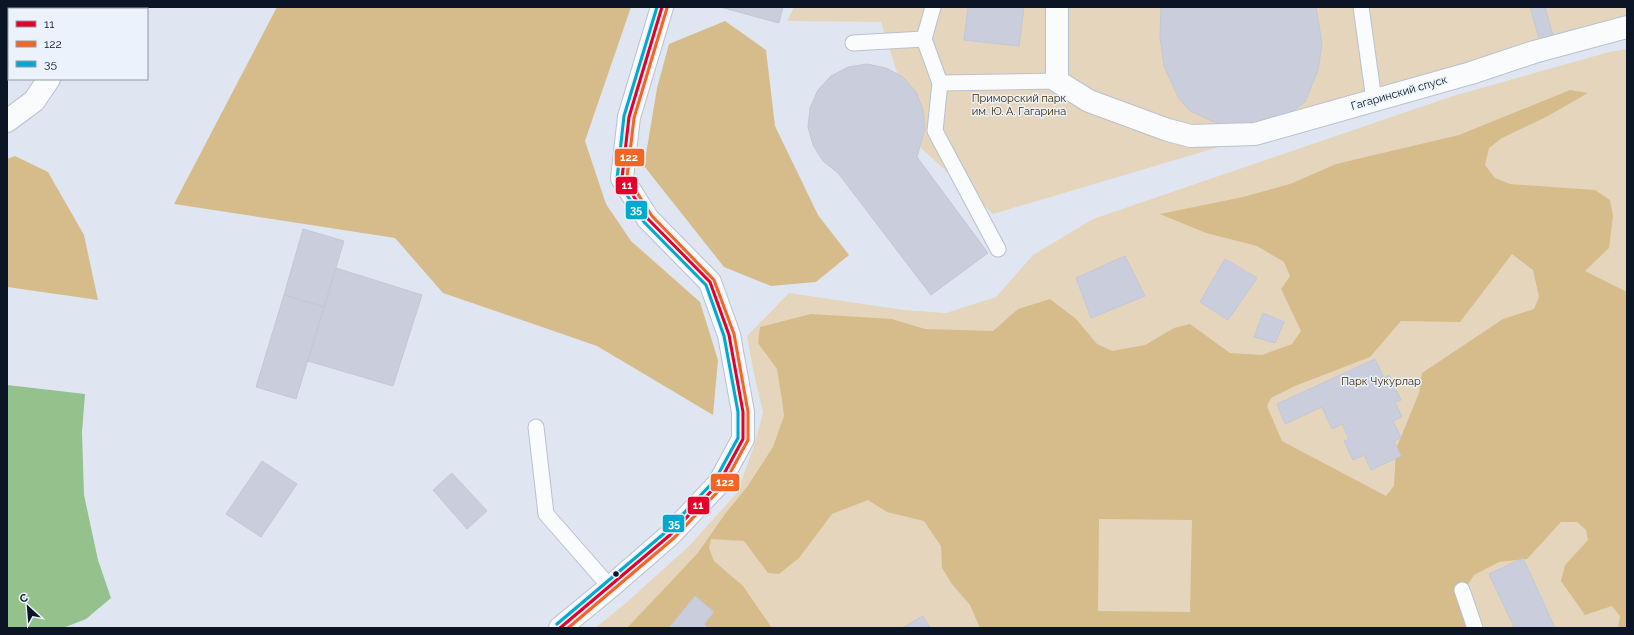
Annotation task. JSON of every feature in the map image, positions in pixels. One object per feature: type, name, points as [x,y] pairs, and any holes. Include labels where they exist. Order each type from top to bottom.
[{"type":"main road","points":[[560,628],[670,535],[719,482],[743,440],[743,412],[729,335],[710,282],[648,219],[622,178],[629,117],[662,7]]},
{"type":"main road","points":[[1057,7],[1057,81]]},
{"type":"main road","name":"Гагаринский спуск","points":[[1057,81],[1089,101],[1168,130],[1191,136],[1255,134],[1471,73],[1540,50],[1627,27]]},
{"type":"main road","points":[[7,121],[34,101],[48,80]]},
{"type":"lane","points":[[933,7],[924,40],[940,83],[935,132],[998,249]]},
{"type":"lane","points":[[1361,7],[1374,100]]},
{"type":"lane","points":[[853,43],[924,40]]},
{"type":"lane","points":[[940,83],[1057,81]]},
{"type":"lane","points":[[536,427],[546,514],[610,587]]},
{"type":"lane","points":[[1462,590],[1476,628]]},
{"type":"green space","name":"Приморский парк им. Ю. А. Гагарина","points":[[794,7],[1627,7],[1627,26],[993,214],[921,148],[881,22],[787,21]]},
{"type":"green space","name":"Парк Чукурлар","points":[[1627,49],[1627,628],[595,628],[626,603],[689,546],[737,493],[753,449],[763,413],[747,336],[789,293],[904,310],[946,313],[996,297],[1033,255],[1093,219],[1453,96],[1609,52]]},
{"type":"shaded area","points":[[277,7],[631,7],[585,141],[606,204],[631,241],[700,302],[718,360],[713,415],[597,346],[443,293],[395,238],[174,204]]},
{"type":"shaded area","points":[[725,21],[766,50],[775,126],[818,215],[849,255],[816,282],[771,286],[724,267],[644,166],[657,88],[669,44]]},
{"type":"shaded area","name":"Парк Чукурлар","points":[[1570,90],[1588,93],[1546,117],[1502,138],[1489,148],[1485,165],[1495,178],[1510,184],[1595,190],[1610,200],[1613,216],[1609,248],[1585,271],[1627,292],[1627,628],[1618,628],[1620,616],[1612,606],[1585,615],[1561,581],[1565,565],[1588,540],[1586,530],[1577,522],[1561,522],[1527,559],[1499,562],[1474,575],[1461,595],[1461,609],[1466,628],[980,628],[970,605],[952,584],[942,568],[941,546],[924,521],[887,512],[868,500],[832,514],[799,558],[779,574],[768,573],[744,541],[711,539],[709,548],[714,561],[743,586],[772,628],[708,628],[704,624],[714,612],[695,596],[669,628],[627,628],[697,554],[725,514],[747,487],[773,447],[784,416],[777,369],[758,343],[760,327],[811,314],[892,319],[925,329],[993,331],[1018,309],[1050,299],[1076,319],[1097,344],[1112,351],[1145,345],[1174,328],[1190,324],[1230,353],[1262,355],[1292,344],[1301,331],[1281,289],[1290,276],[1284,262],[1257,246],[1206,233],[1160,214],[1243,197],[1290,184],[1336,164],[1459,135]],"holes":[[[1512,254],[1533,270],[1539,297],[1534,309],[1503,319],[1422,373],[1419,393],[1396,449],[1394,486],[1386,496],[1282,441],[1267,406],[1271,398],[1295,386],[1370,357],[1401,321],[1460,322]],[[1099,519],[1192,520],[1190,612],[1098,611]]]},
{"type":"shaded area","points":[[15,156],[48,172],[84,235],[98,300],[7,287],[7,159]]},
{"type":"shaded area","points":[[7,385],[85,394],[82,432],[84,495],[98,560],[111,598],[86,619],[63,628],[7,628]]},
{"type":"building","points":[[720,7],[783,7],[779,23]]},
{"type":"building","points":[[968,7],[1024,7],[1019,46],[964,40]]},
{"type":"building","points":[[1161,7],[1316,7],[1322,44],[1318,70],[1305,102],[1281,119],[1248,128],[1230,126],[1212,121],[1190,111],[1178,97],[1164,66],[1160,36]]},
{"type":"building","points":[[1530,7],[1545,7],[1554,39],[1540,42]]},
{"type":"building","points":[[867,64],[886,68],[903,77],[916,92],[923,110],[925,129],[917,157],[988,253],[931,295],[838,173],[823,161],[813,145],[808,127],[810,108],[818,90],[831,76],[848,67]]},
{"type":"building","points":[[303,229],[344,241],[324,307],[284,295]]},
{"type":"building","points":[[1125,256],[1145,296],[1091,318],[1076,278]]},
{"type":"building","points":[[1225,259],[1257,278],[1228,320],[1200,302]]},
{"type":"building","points":[[336,268],[422,295],[393,386],[308,361]]},
{"type":"building","points":[[284,295],[324,307],[296,399],[256,387]]},
{"type":"building","points":[[1263,313],[1284,322],[1275,343],[1254,337]]},
{"type":"building","points":[[1375,359],[1384,378],[1389,375],[1401,400],[1395,402],[1402,417],[1393,421],[1401,438],[1394,441],[1401,456],[1371,470],[1364,455],[1353,460],[1344,441],[1349,439],[1342,424],[1332,429],[1322,407],[1285,424],[1277,404]]},
{"type":"building","points":[[262,461],[297,484],[261,537],[226,514]]},
{"type":"building","points":[[452,473],[487,511],[467,529],[433,490]]},
{"type":"building","points":[[1523,558],[1555,628],[1511,628],[1514,627],[1489,574]]},
{"type":"building","points":[[695,596],[714,612],[704,624],[708,628],[669,628]]},
{"type":"building","points":[[923,616],[930,628],[902,628]]},
{"type":"transit line","name":"35","points":[[557,624],[667,531],[715,480],[738,438],[738,412],[724,336],[706,285],[644,222],[617,179],[624,116],[657,7]]},
{"type":"transit line","name":"11","points":[[560,628],[670,535],[719,483],[743,439],[743,412],[729,335],[710,282],[648,219],[622,178],[629,117],[662,7]]},
{"type":"transit line","name":"122","points":[[568,628],[674,538],[723,486],[748,440],[748,412],[734,334],[714,280],[652,216],[627,177],[634,118],[667,8]]}]
